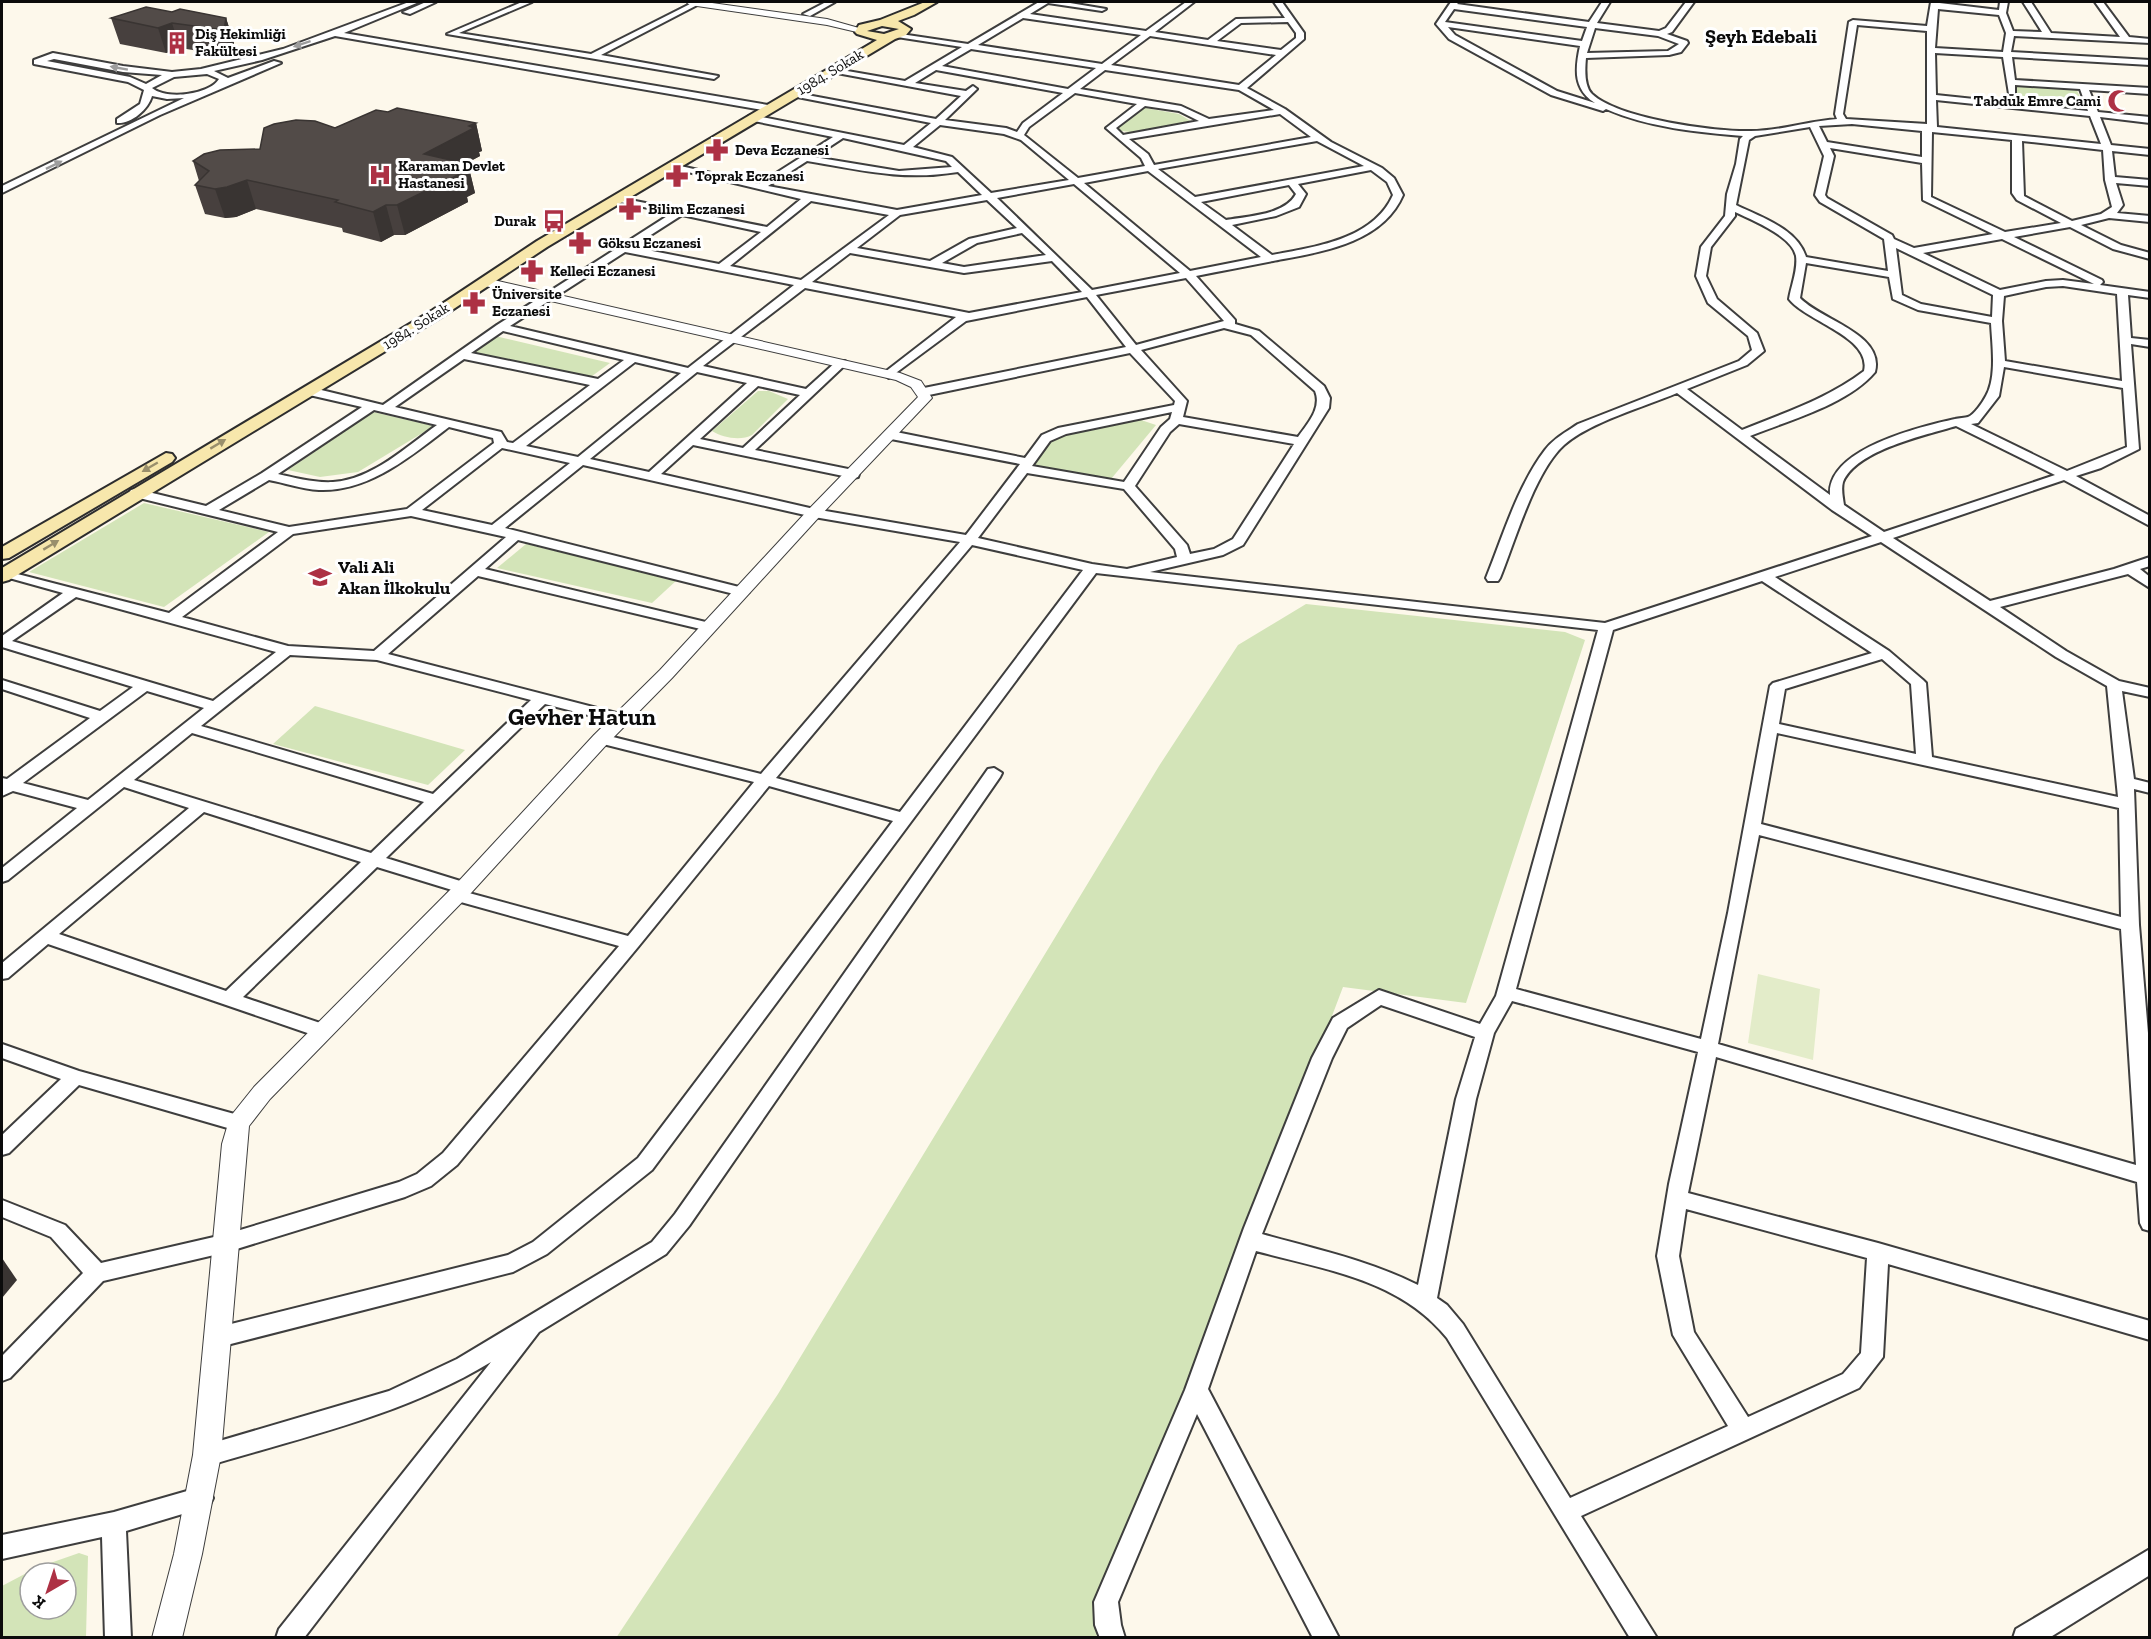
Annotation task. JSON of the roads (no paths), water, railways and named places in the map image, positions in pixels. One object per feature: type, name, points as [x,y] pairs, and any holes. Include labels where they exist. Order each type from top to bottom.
[{"type":"main road","points":[[369,337],[758,111],[852,48],[868,25],[937,4]]},
{"type":"main road","name":"1984. Sokak","points":[[3,574],[309,391],[542,244],[672,167],[758,111],[791,95],[898,34],[937,4]]},
{"type":"main road","points":[[862,32],[898,34],[897,24],[880,23]]},
{"type":"main road","points":[[2,554],[178,451]]},
{"type":"street","points":[[211,90],[175,96],[147,90],[129,80],[37,62],[53,56],[123,69],[195,72],[237,64],[335,34],[415,2]]},
{"type":"street","points":[[2,190],[221,84],[351,36],[432,2]]},
{"type":"street","points":[[528,2],[451,34],[714,76]]},
{"type":"street","points":[[580,53],[685,2]]},
{"type":"street","points":[[593,56],[696,2],[828,22],[862,32]]},
{"type":"street","points":[[728,2],[880,23]]},
{"type":"street","points":[[807,14],[831,2]]},
{"type":"street","points":[[908,84],[1044,2]]},
{"type":"street","points":[[1051,2],[1101,9]]},
{"type":"street","points":[[1080,24],[1112,2]]},
{"type":"street","points":[[1019,135],[1026,126],[1190,2]]},
{"type":"street","points":[[1241,88],[1300,39],[1300,33],[1278,2]]},
{"type":"street","points":[[1606,2],[1590,24],[1583,56],[1584,87],[1587,93],[1619,111]]},
{"type":"street","points":[[1660,33],[1670,29],[1690,2]]},
{"type":"street","points":[[2004,2],[2002,13],[2010,33],[2007,54],[2012,82],[2012,106]]},
{"type":"street","points":[[2027,2],[2048,35]]},
{"type":"street","points":[[2099,2],[2126,39]]},
{"type":"street","points":[[1440,24],[1453,4],[1522,11],[1590,24],[1660,33],[1680,40],[1684,45],[1669,53],[1583,56]]},
{"type":"street","points":[[2002,13],[1935,4],[1931,29],[1932,97],[1926,198],[2117,290]]},
{"type":"street","points":[[1022,15],[1283,53]]},
{"type":"street","points":[[1209,43],[1239,21],[1291,20]]},
{"type":"street","points":[[1843,122],[1839,114],[1852,22],[1931,29]]},
{"type":"street","points":[[1440,24],[1585,44]]},
{"type":"street","points":[[1440,24],[1452,37],[1554,93],[1582,104],[1675,124],[1752,134],[1813,123],[1843,122],[1929,128],[2150,152]]},
{"type":"street","points":[[2010,33],[2150,40]]},
{"type":"street","points":[[335,34],[758,111],[840,136],[950,159],[1089,293],[1134,349],[1181,401],[1176,420],[1165,430],[1128,486]]},
{"type":"street","points":[[890,374],[954,323],[967,316],[1318,249],[1357,235],[1388,213],[1398,195],[1394,185],[1385,175],[1319,138],[1264,99],[1241,88],[1101,68],[898,34]]},
{"type":"street","points":[[1932,50],[2146,63],[2150,71]]},
{"type":"street","points":[[933,68],[1181,109],[1208,122]]},
{"type":"street","points":[[830,71],[966,94]]},
{"type":"street","points":[[195,72],[220,75],[224,78],[221,84]]},
{"type":"street","points":[[147,90],[156,80],[178,73]]},
{"type":"street","points":[[906,148],[938,122],[966,94],[990,78]]},
{"type":"street","points":[[2012,82],[2150,91]]},
{"type":"street","points":[[2083,86],[2107,147],[2110,180],[2118,205],[2109,215]]},
{"type":"street","points":[[47,156],[137,111],[149,98],[147,90]]},
{"type":"street","points":[[791,95],[1019,135],[1188,274],[1231,322],[1227,325]]},
{"type":"street","points":[[1932,97],[2150,120]]},
{"type":"street","points":[[1143,104],[1111,128],[1149,160],[1150,168],[1269,257]]},
{"type":"street","points":[[1122,138],[1282,111]]},
{"type":"street","points":[[1813,123],[1830,156],[1820,195],[1823,200],[1888,237],[1897,297],[1918,307],[1996,321]]},
{"type":"street","points":[[1493,578],[1516,527],[1534,478],[1550,452],[1561,441],[1582,427],[1743,363],[1758,351],[1753,335],[1712,301],[1701,276],[1706,247],[1730,216],[1745,139],[1752,134]]},
{"type":"street","points":[[760,187],[840,136]]},
{"type":"street","points":[[2017,137],[2020,198],[2116,247],[2150,256]]},
{"type":"street","points":[[672,167],[809,198],[897,213],[1319,138]]},
{"type":"street","points":[[1826,145],[1927,161]]},
{"type":"street","points":[[804,158],[899,174],[935,173],[960,169]]},
{"type":"street","points":[[1194,200],[1372,167]]},
{"type":"street","points":[[2110,180],[2150,183]]},
{"type":"street","points":[[1223,224],[1272,214],[1295,205],[1301,194],[1291,181]]},
{"type":"street","points":[[720,269],[809,198]]},
{"type":"street","points":[[618,199],[768,230]]},
{"type":"street","points":[[1731,206],[1793,241],[1802,259],[1794,299],[1806,310],[1860,343],[1871,358],[1869,372],[1858,382],[1828,399],[1741,435]]},
{"type":"street","points":[[208,511],[462,355],[501,327],[679,213]]},
{"type":"street","points":[[495,530],[730,339],[897,213]]},
{"type":"street","points":[[1916,251],[2005,237],[2109,215],[2150,219]]},
{"type":"street","points":[[931,265],[973,241],[1024,229]]},
{"type":"street","points":[[1890,241],[1916,251],[1999,294],[2046,284],[2085,285],[2150,295]]},
{"type":"street","points":[[624,249],[967,316]]},
{"type":"street","points":[[849,250],[964,270],[1054,257]]},
{"type":"street","points":[[1802,259],[1894,275]]},
{"type":"street","points":[[167,1638],[201,1498],[207,1455],[228,1243],[234,1144],[238,1123],[262,1093],[460,892],[601,739],[623,719],[814,513],[925,398],[924,392],[912,380],[890,374],[485,282]]},
{"type":"street","points":[[2117,290],[2125,340],[2133,449]]},
{"type":"street","points":[[1837,507],[1836,483],[1842,472],[1860,456],[1879,447],[1957,422],[1974,420],[1993,396],[1999,363],[1996,321],[1999,294]]},
{"type":"street","points":[[924,392],[1134,349],[1227,325],[1255,333],[1320,389],[1324,398],[1323,408],[1238,542],[1218,552],[1126,573]]},
{"type":"street","points":[[501,327],[633,358],[807,393]]},
{"type":"street","points":[[2125,340],[2150,344]]},
{"type":"street","points":[[462,355],[599,383]]},
{"type":"street","points":[[516,447],[633,358]]},
{"type":"street","points":[[747,451],[841,363]]},
{"type":"street","points":[[1999,363],[2129,387]]},
{"type":"street","points":[[652,476],[756,381]]},
{"type":"street","points":[[1679,389],[1837,507],[2061,654],[2114,684],[2150,693]]},
{"type":"street","points":[[309,391],[497,435],[501,439],[500,444]]},
{"type":"street","points":[[2,1371],[97,1273],[228,1243],[405,1189],[424,1180],[450,1159],[632,943],[765,780],[969,540],[1046,438],[1062,431],[1180,407]]},
{"type":"street","points":[[1176,420],[1300,441]]},
{"type":"street","points":[[1957,422],[2150,522]]},
{"type":"street","points":[[267,476],[320,486],[360,479],[401,457],[446,424]]},
{"type":"street","points":[[891,435],[1128,486],[1182,548],[1185,560]]},
{"type":"street","points":[[691,441],[853,474]]},
{"type":"street","points":[[411,512],[500,444],[814,513],[969,540],[1092,568],[1606,627],[2065,476],[2133,449],[2150,452]]},
{"type":"street","points":[[136,493],[289,531],[411,512],[516,535],[742,592]]},
{"type":"street","points":[[170,618],[289,531]]},
{"type":"street","points":[[377,656],[516,535]]},
{"type":"street","points":[[1988,606],[2150,561]]},
{"type":"street","points":[[219,1337],[513,1263],[540,1248],[645,1164],[1092,568]]},
{"type":"street","points":[[2129,568],[2150,584]]},
{"type":"street","points":[[475,572],[709,627]]},
{"type":"street","points":[[3,574],[287,650],[377,656],[623,719]]},
{"type":"street","points":[[1764,576],[1884,654],[1918,683],[1925,762]]},
{"type":"street","points":[[2,643],[74,592]]},
{"type":"street","points":[[1425,1302],[1466,1099],[1485,1033],[1505,995],[1606,627]]},
{"type":"street","points":[[2,643],[215,706]]},
{"type":"street","points":[[2,876],[287,650]]},
{"type":"street","points":[[1743,1429],[1683,1335],[1668,1256],[1677,1198],[1737,913],[1778,686],[1884,654]]},
{"type":"street","points":[[2,684],[101,717]]},
{"type":"street","points":[[2114,684],[2126,782],[2130,925],[2144,1026],[2145,1176],[2150,1223]]},
{"type":"street","points":[[4,786],[145,686]]},
{"type":"street","points":[[230,998],[541,699]]},
{"type":"street","points":[[1771,727],[2127,804]]},
{"type":"street","points":[[187,728],[435,800]]},
{"type":"street","points":[[601,739],[765,780],[904,819]]},
{"type":"street","points":[[207,1455],[393,1400],[465,1366],[538,1319],[659,1248],[682,1220],[994,773]]},
{"type":"street","points":[[121,781],[373,860],[460,892],[632,943]]},
{"type":"street","points":[[2126,782],[2150,788]]},
{"type":"street","points":[[4,786],[91,806]]},
{"type":"street","points":[[2,973],[202,805]]},
{"type":"street","points":[[1751,827],[2130,925]]},
{"type":"street","points":[[45,936],[322,1031]]},
{"type":"street","points":[[1505,995],[1507,993],[1709,1048],[2145,1176]]},
{"type":"street","points":[[1113,1638],[1108,1625],[1106,1602],[1196,1390],[1250,1240],[1322,1058],[1340,1023],[1380,997],[1485,1033]]},
{"type":"street","points":[[2,1051],[76,1077],[238,1123]]},
{"type":"street","points":[[2,1147],[76,1077]]},
{"type":"street","points":[[1677,1198],[1878,1252],[2150,1331]]},
{"type":"street","points":[[2,1208],[58,1231],[97,1273]]},
{"type":"street","points":[[1250,1240],[1367,1273],[1434,1307],[1455,1331],[1645,1638]]},
{"type":"street","points":[[1565,1512],[1851,1381],[1872,1358],[1878,1252]]},
{"type":"street","points":[[288,1638],[538,1319]]},
{"type":"street","points":[[1196,1390],[1327,1638]]},
{"type":"street","points":[[2,1547],[114,1523],[201,1498]]},
{"type":"street","points":[[114,1523],[118,1638]]},
{"type":"street","points":[[2025,1638],[2150,1561]]},
{"type":"place","name":"Diş Hekimliği Fakültesi","points":[[177,43]]},
{"type":"place","name":"Tabduk Emre Cami","points":[[2119,101]]},
{"type":"place","name":"Deva Eczanesi","points":[[717,150]]},
{"type":"place","name":"Karaman Devlet Hastanesi","points":[[380,175]]},
{"type":"place","name":"Toprak Eczanesi","points":[[677,176]]},
{"type":"place","name":"Bilim Eczanesi","points":[[630,209]]},
{"type":"place","name":"Durak","points":[[554,221]]},
{"type":"place","name":"Göksu Eczanesi","points":[[580,243]]},
{"type":"place","name":"Kelleci Eczanesi","points":[[532,271]]},
{"type":"place","name":"Üniversite Eczanesi","points":[[474,303]]},
{"type":"place","name":"Vali Ali Akan İlkokulu","points":[[320,577]]},
{"type":"district","name":"Şeyh Edebali","points":[[1761,36]]},
{"type":"district","name":"Gevher Hatun","points":[[582,717]]}]
